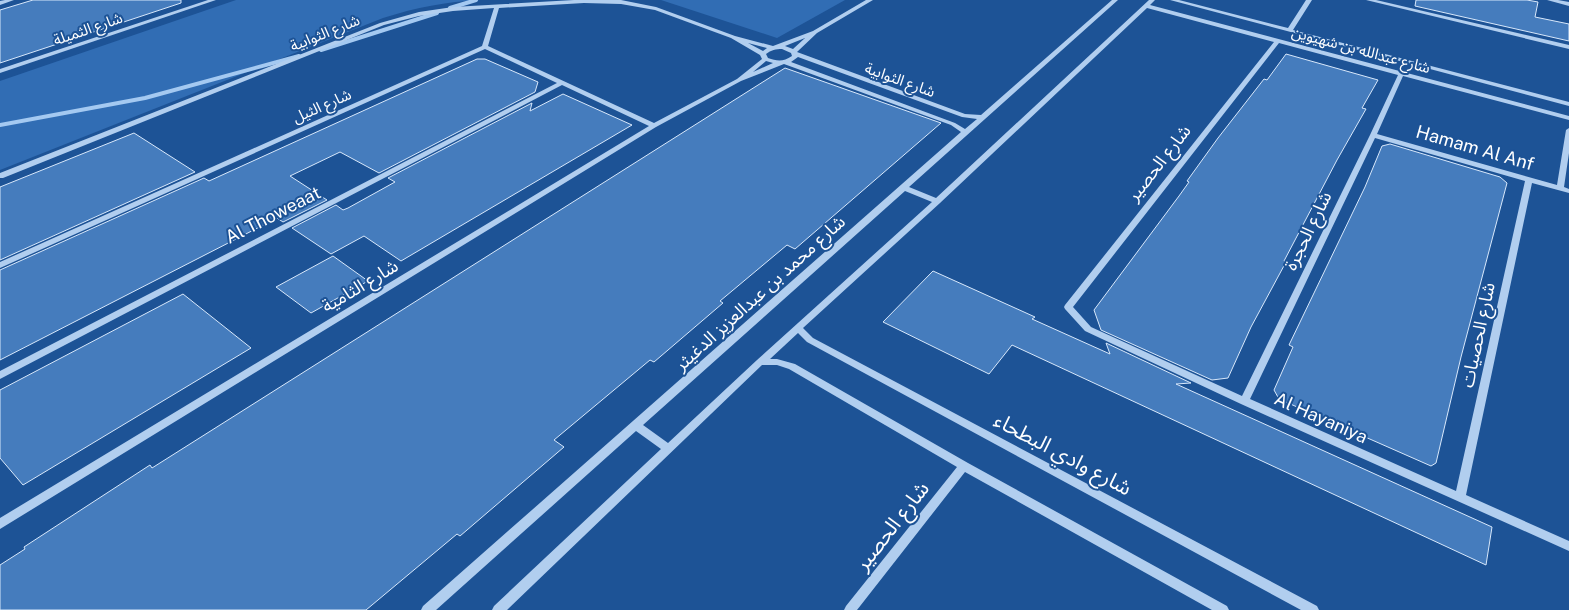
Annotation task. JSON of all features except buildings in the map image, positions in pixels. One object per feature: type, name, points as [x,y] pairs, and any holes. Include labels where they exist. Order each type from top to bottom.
[{"type":"street","points":[[0,3],[10,0]]},
{"type":"street","name":"شارع الثميلة","points":[[0,71],[213,0]]},
{"type":"street","points":[[739,80],[774,48],[815,32],[870,0]]},
{"type":"street","name":"شارع محمد بن عبدالعزيز الدغيثر","points":[[427,610],[1115,0]]},
{"type":"street","name":"شارع عبدالله بن شهيوين","points":[[1173,0],[1569,104]]},
{"type":"street","points":[[1290,30],[1310,0]]},
{"type":"street","points":[[1369,0],[1569,47]]},
{"type":"street","points":[[1550,0],[1569,4]]},
{"type":"street","name":"شارع الثوابية","points":[[0,176],[382,24],[419,14],[452,9],[584,1],[620,2],[656,9],[733,37],[774,48],[787,48],[810,60],[964,116],[982,117]]},
{"type":"street","points":[[498,610],[760,362],[937,201],[1149,3]]},
{"type":"street","name":"شارع عبدالله بن شهيوين","points":[[1149,3],[1278,41],[1569,118]]},
{"type":"street","points":[[497,7],[485,47],[560,84],[654,126]]},
{"type":"street","points":[[739,80],[793,59],[795,53],[815,32]]},
{"type":"street","points":[[733,37],[764,57],[799,67]]},
{"type":"street","name":"شارع الحصير","points":[[1068,307],[1278,41]]},
{"type":"street","name":"شارع الثيل","points":[[0,266],[485,47]]},
{"type":"street","name":"شارع الثوابية","points":[[799,67],[953,124],[966,132]]},
{"type":"street","name":"شارع الحجرة","points":[[1244,401],[1373,135],[1400,74]]},
{"type":"street","name":"شارع الثامية","points":[[0,524],[654,126],[739,80]]},
{"type":"street","name":"Al Thoweaat","points":[[0,375],[560,84]]},
{"type":"street","points":[[1560,188],[1569,130]]},
{"type":"street","name":"Hamam Al Anf","points":[[1373,135],[1569,191]]},
{"type":"street","name":"شارع الحصيات","points":[[1460,498],[1529,179]]},
{"type":"street","points":[[903,188],[937,201]]},
{"type":"street","name":"Al Hayaniya","points":[[1068,307],[1088,329],[1569,546]]},
{"type":"street","name":"شارع وادي البطحاء","points":[[798,328],[810,340],[1313,610]]},
{"type":"street","points":[[760,362],[777,362],[792,366],[964,466],[1222,610]]},
{"type":"street","points":[[635,425],[668,449]]},
{"type":"street","name":"شارع الحصير","points":[[850,610],[964,466]]},
{"type":"shaded area","points":[[236,0],[481,0],[431,6],[383,18],[0,170],[0,81]]},
{"type":"shaded area","points":[[661,0],[845,0],[777,38]]},
{"type":"waterway","points":[[450,8],[476,0]]},
{"type":"waterway","points":[[321,50],[437,13]]},
{"type":"waterway","points":[[0,125],[145,98],[299,56]]}]
